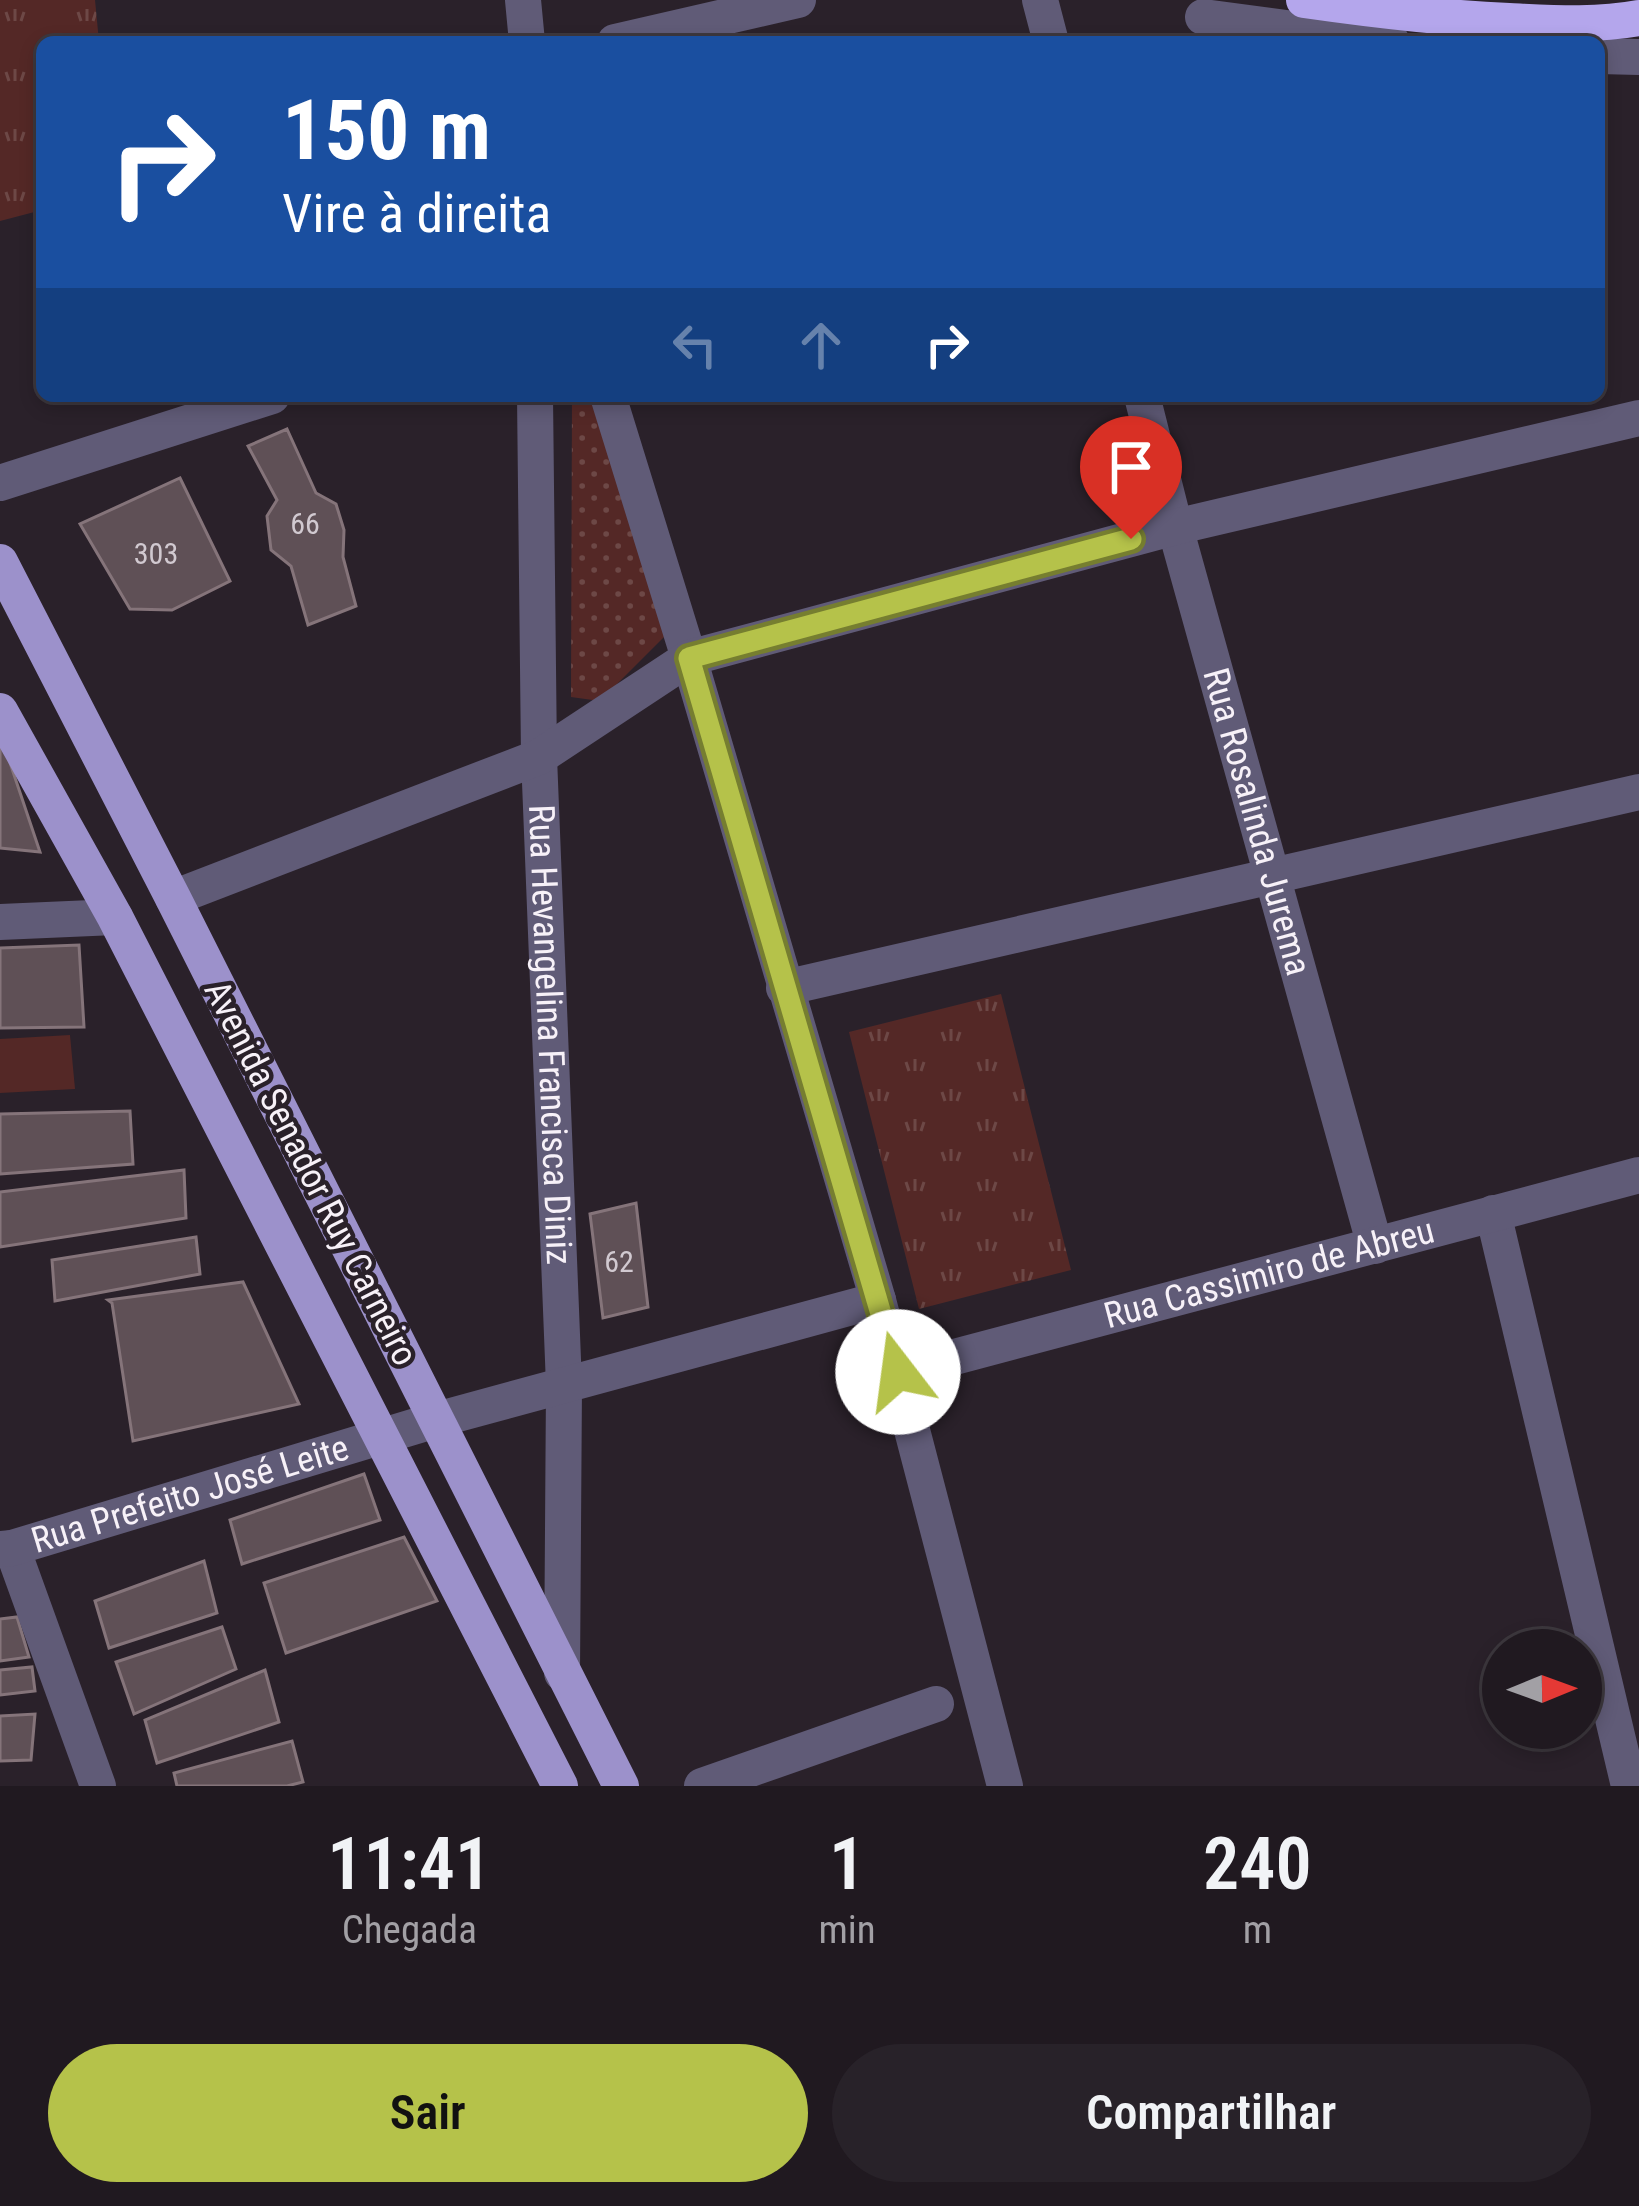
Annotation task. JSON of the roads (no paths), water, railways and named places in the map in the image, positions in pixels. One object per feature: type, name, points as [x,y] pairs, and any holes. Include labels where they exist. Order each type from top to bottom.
[{"type":"highway","points":[[1304,0],[1422,17],[1556,24],[1639,18]]},
{"type":"main road","name":"Avenida Senador Ruy Carneiro","points":[[0,562],[620,1786]]},
{"type":"main road","name":"Avenida Senador Ruy Carneiro","points":[[0,711],[115,917],[560,1786]]},
{"type":"street","points":[[523,0],[526,36]]},
{"type":"street","points":[[641,36],[798,0]]},
{"type":"street","points":[[1040,0],[1049,36]]},
{"type":"street","points":[[1203,17],[1347,36]]},
{"type":"street","points":[[1605,56],[1639,57]]},
{"type":"street","points":[[0,483],[253,402]]},
{"type":"street","name":"Rua Hevangelina Francisca Diniz","points":[[535,402],[539,757],[565,1385],[562,1673]]},
{"type":"street","points":[[610,402],[878,1300],[1005,1786]]},
{"type":"street","name":"Rua Rosalinda Jurema","points":[[1144,402],[1375,1246]]},
{"type":"street","points":[[172,898],[539,757],[689,658],[1175,527],[1639,418]]},
{"type":"street","points":[[784,988],[1639,792]]},
{"type":"street","points":[[0,922],[115,917]]},
{"type":"street","name":"Rua Cassimiro de Abreu","points":[[898,1372],[1639,1175]]},
{"type":"street","points":[[1493,1213],[1629,1786]]},
{"type":"street","points":[[380,1437],[878,1300]]},
{"type":"street","name":"Rua Prefeito José Leite","points":[[6,1548],[380,1437]]},
{"type":"street","points":[[6,1548],[98,1786]]},
{"type":"street","points":[[702,1786],[936,1704]]}]
